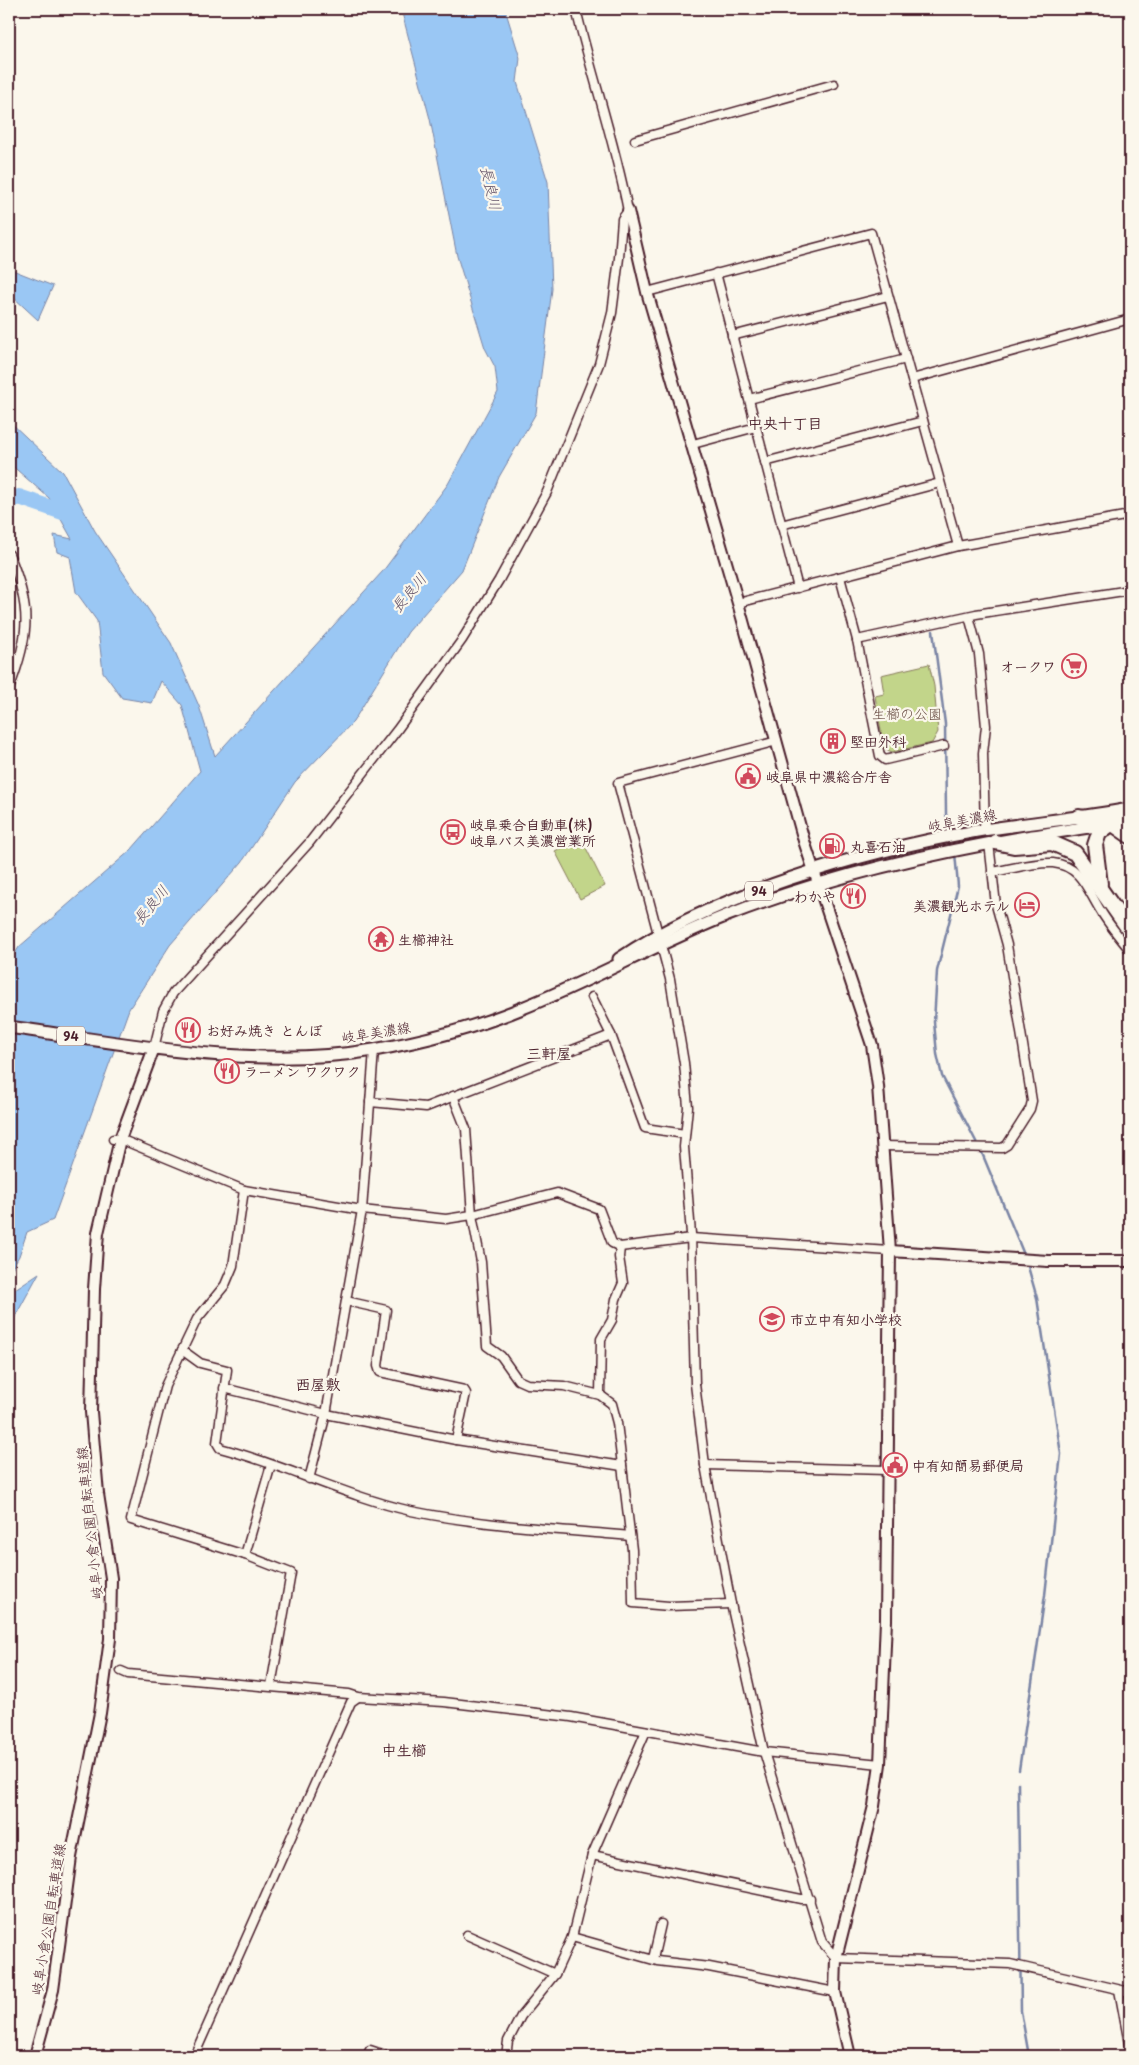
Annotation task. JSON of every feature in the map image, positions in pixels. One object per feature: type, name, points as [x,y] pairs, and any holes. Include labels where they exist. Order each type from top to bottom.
[{"type":"highway","points":[[1103,892],[1098,877],[1095,845],[1099,833],[1130,809]]},
{"type":"highway","points":[[1079,817],[1113,824],[1130,836]]},
{"type":"highway","points":[[992,843],[1014,846],[1052,843],[1065,847],[1075,853],[1130,931]]},
{"type":"main road","name":"岐阜美濃線","points":[[9,1027],[154,1048],[230,1055],[307,1056],[374,1050],[444,1034],[519,1010],[588,979],[704,912],[814,872],[945,838],[985,830],[1130,809]]},
{"type":"main road","name":"岐阜美濃線","points":[[660,939],[818,883],[912,858],[992,843],[1130,822]]},
{"type":"street","points":[[576,9],[589,62],[612,136],[647,292],[814,872],[872,1045],[890,1252],[886,1470],[886,1620],[880,1764],[874,1806],[836,1958],[835,1992],[850,2056]]},
{"type":"street","points":[[635,140],[834,84]]},
{"type":"street","points":[[154,1048],[163,1011],[173,993],[309,843],[413,708],[462,640],[499,580],[546,492],[599,364],[612,313],[622,219],[628,211]]},
{"type":"street","points":[[647,292],[871,234],[958,546]]},
{"type":"street","points":[[716,273],[798,588]]},
{"type":"street","points":[[732,336],[888,296]]},
{"type":"street","points":[[912,379],[1130,319]]},
{"type":"street","points":[[749,399],[906,359]]},
{"type":"street","points":[[765,462],[923,421]]},
{"type":"street","points":[[692,444],[756,428]]},
{"type":"street","points":[[781,525],[940,483]]},
{"type":"street","points":[[738,603],[958,546],[1130,515]]},
{"type":"street","points":[[9,554],[25,602],[27,626],[23,653],[9,689]]},
{"type":"street","points":[[840,577],[857,640],[880,756],[885,760],[944,746]]},
{"type":"street","points":[[857,640],[969,616],[1130,590]]},
{"type":"street","points":[[969,616],[979,654],[986,726],[983,753],[985,830]]},
{"type":"street","points":[[776,741],[618,783],[670,979],[684,1064],[688,1107],[684,1147],[691,1238],[694,1384],[706,1465],[731,1604],[764,1752],[822,1942],[836,1958],[1010,1964],[1130,1992]]},
{"type":"street","points":[[882,1146],[1002,1148],[1007,1145],[1030,1109],[1032,1101],[1007,945],[996,905],[992,872],[992,843]]},
{"type":"street","points":[[992,872],[1051,863],[1064,865],[1077,872],[1086,883],[1101,911],[1130,950]]},
{"type":"street","points":[[592,997],[611,1035],[645,1128],[685,1134]]},
{"type":"street","points":[[370,1102],[426,1107],[611,1035]]},
{"type":"street","name":"岐阜小倉公園自転車道線","points":[[35,2056],[54,1980],[71,1857],[100,1712],[110,1639],[111,1578],[98,1494],[92,1421],[92,1344],[98,1233],[117,1139],[154,1048]]},
{"type":"street","points":[[310,1479],[326,1414],[362,1210],[374,1050]]},
{"type":"street","points":[[453,1096],[466,1129],[472,1215],[481,1262],[487,1346],[501,1356],[518,1380],[527,1384],[564,1386],[600,1395],[612,1404],[622,1466],[630,1536],[633,1603],[670,1606],[731,1604]]},
{"type":"street","points":[[117,1139],[244,1190],[362,1210],[437,1220],[472,1215],[557,1193],[599,1209],[612,1243],[620,1247],[691,1238],[1033,1260],[1130,1261]]},
{"type":"street","points":[[244,1190],[233,1266],[225,1286],[198,1319],[165,1386],[131,1520],[246,1555],[291,1573],[271,1686]]},
{"type":"street","points":[[600,1395],[601,1339],[612,1320],[616,1299],[624,1283],[619,1258],[620,1247]]},
{"type":"street","points":[[346,1301],[386,1310],[378,1366],[380,1372],[464,1390],[466,1393],[456,1440]]},
{"type":"street","points":[[182,1350],[200,1363],[226,1370],[217,1443],[220,1448],[271,1464],[348,1494],[412,1511],[513,1526],[630,1536]]},
{"type":"street","points":[[224,1388],[326,1414],[456,1440],[622,1466]]},
{"type":"street","points":[[246,1555],[271,1464]]},
{"type":"street","points":[[706,1465],[886,1470]]},
{"type":"street","points":[[121,1672],[349,1694],[358,1698],[460,1704],[571,1717],[764,1752],[880,1764]]},
{"type":"street","points":[[194,2056],[351,1702],[358,1698]]},
{"type":"street","points":[[506,2056],[508,2041],[520,2016],[555,1974],[572,1937],[592,1855],[646,1731]]},
{"type":"street","points":[[592,1855],[802,1899],[810,1899]]},
{"type":"street","points":[[653,1959],[661,1924]]},
{"type":"street","points":[[466,1934],[555,1974]]},
{"type":"street","points":[[572,1937],[653,1959],[709,1967],[835,1992]]},
{"type":"street","points":[[1119,1990],[1130,2049]]},
{"type":"street","points":[[367,2056],[370,2050],[388,2056]]},
{"type":"green space","name":"生櫛の公園","points":[[929,664],[934,686],[938,732],[932,743],[892,752],[884,748],[875,696],[884,694],[881,675]]},
{"type":"green space","points":[[581,838],[605,886],[580,899],[555,851]]},
{"type":"water","name":"長良川","points":[[401,9],[505,9],[520,58],[517,82],[548,182],[552,289],[536,413],[499,477],[462,570],[408,632],[353,722],[295,782],[242,862],[170,945],[129,1009],[53,1220],[27,1232],[19,1256],[9,1273],[9,964],[19,947],[131,850],[200,771],[182,705],[161,681],[152,703],[122,698],[103,672],[97,621],[76,592],[70,557],[57,552],[54,535],[72,539],[49,498],[9,463],[9,421],[63,472],[95,531],[171,643],[199,706],[215,756],[383,571],[448,484],[498,392],[495,367],[485,348],[457,256],[430,119]]},
{"type":"water","points":[[9,260],[10,269],[53,286],[38,320],[12,296],[9,297]]},
{"type":"water","points":[[39,1273],[9,1328],[9,1293]]},
{"type":"waterway","points":[[9,501],[19,497],[74,516]]},
{"type":"waterway","points":[[933,631],[945,724],[946,814],[950,833]]},
{"type":"waterway","points":[[955,853],[958,886],[937,971],[934,1022],[937,1054],[942,1076],[982,1153],[1025,1257]]},
{"type":"waterway","points":[[1019,1770],[1045,1595],[1061,1454],[1037,1298],[1027,1263]]},
{"type":"waterway","points":[[1018,1783],[1021,2011],[1029,2056]]},
{"type":"place","name":"オークワ","points":[[1074,666]]},
{"type":"place","name":"堅田外科","points":[[833,741]]},
{"type":"place","name":"岐阜県中濃総合庁舎","points":[[748,776]]},
{"type":"place","name":"岐阜乗合自動車(株) 岐阜バス美濃営業所","points":[[453,832]]},
{"type":"place","name":"丸喜石油","points":[[832,846]]},
{"type":"place","name":"わかや","points":[[853,896]]},
{"type":"place","name":"美濃観光ホテル","points":[[1027,905]]},
{"type":"place","name":"生櫛神社","points":[[381,939]]},
{"type":"place","name":"お好み焼き とんぼ","points":[[188,1030]]},
{"type":"place","name":"ラーメン ワクワク","points":[[227,1071]]},
{"type":"place","name":"市立中有知小学校","points":[[772,1319]]},
{"type":"place","name":"中有知簡易郵便局","points":[[895,1465]]},
{"type":"district","name":"中央十丁目","points":[[785,422]]},
{"type":"district","name":"三軒屋","points":[[549,1052]]},
{"type":"district","name":"西屋敷","points":[[318,1383]]},
{"type":"district","name":"中生櫛","points":[[404,1749]]}]
